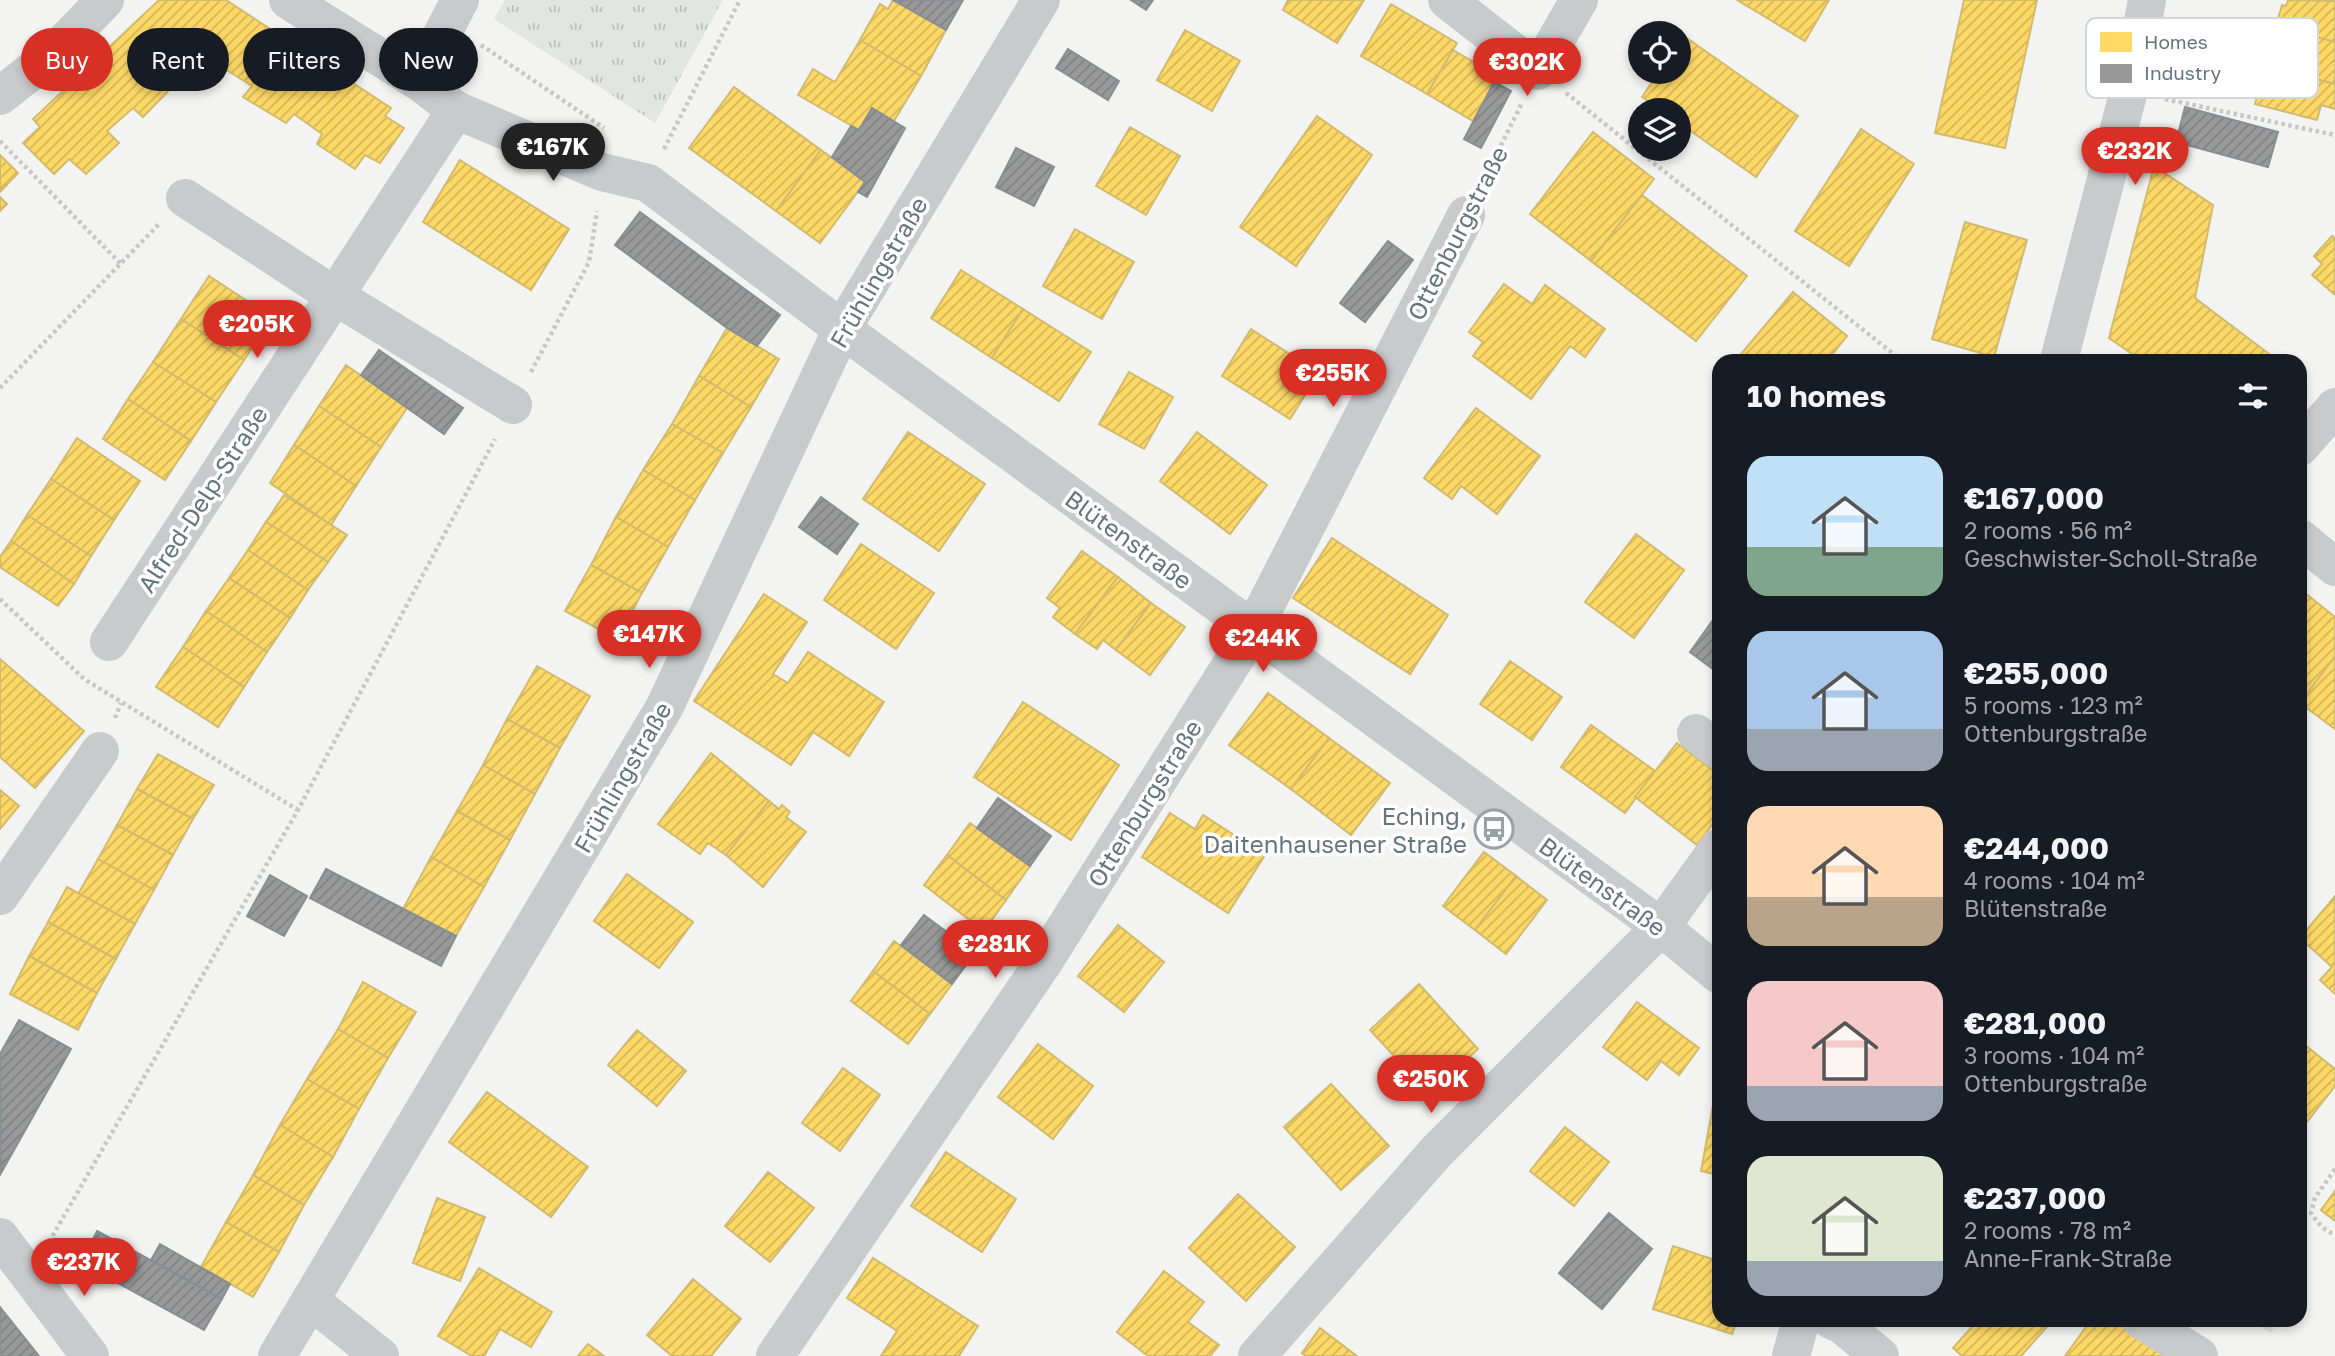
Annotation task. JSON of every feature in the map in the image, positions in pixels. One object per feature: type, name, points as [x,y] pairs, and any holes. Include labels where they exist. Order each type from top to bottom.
[{"type":"street","points":[[0,96],[53,54],[105,0]]},
{"type":"street","points":[[288,0],[379,57]]},
{"type":"street","name":"Frühlingstraße","points":[[277,1356],[664,708],[842,329],[1041,0]]},
{"type":"street","points":[[1447,0],[1538,71],[1579,0]]},
{"type":"street","points":[[2143,18],[2147,0]]},
{"type":"street","points":[[445,28],[454,11]]},
{"type":"street","points":[[431,91],[456,110],[602,172],[648,183]]},
{"type":"street","points":[[2061,354],[2127,98]]},
{"type":"street","name":"Alfred-Delp-Straße","points":[[109,642],[456,110]]},
{"type":"street","name":"Blütenstraße","points":[[648,183],[842,329],[1661,927],[1712,969]]},
{"type":"street","points":[[185,198],[335,296],[513,405]]},
{"type":"street","name":"Ottenburgstraße","points":[[775,1356],[1043,963],[1253,630],[1466,215]]},
{"type":"street","points":[[2307,439],[2335,407]]},
{"type":"street","points":[[2307,544],[2335,568]]},
{"type":"street","points":[[0,897],[100,751]]},
{"type":"street","points":[[1258,1356],[1437,1151],[1661,927],[1712,856]]},
{"type":"street","points":[[0,1237],[90,1356]]},
{"type":"street","points":[[311,1301],[380,1356]]},
{"type":"street","points":[[1791,1356],[1799,1327]]},
{"type":"street","points":[[1844,1327],[1880,1356]]},
{"type":"street","points":[[2152,1327],[2200,1356]]},
{"type":"path","points":[[648,183],[740,0]]},
{"type":"path","points":[[454,11],[613,134]]},
{"type":"path","points":[[1538,71],[1893,354]]},
{"type":"path","name":"Ottenburgstraße","points":[[1466,215],[1538,71]]},
{"type":"path","points":[[2162,98],[2335,135]]},
{"type":"path","points":[[0,141],[121,264]]},
{"type":"path","points":[[30,1276],[298,810],[590,262],[602,172]]},
{"type":"path","points":[[0,388],[185,198]]},
{"type":"path","points":[[0,598],[84,679],[298,810]]},
{"type":"path","points":[[2335,1169],[2315,1198],[2311,1213],[2328,1232],[2335,1234]]},
{"type":"shaded area","points":[[2260,1327],[2274,1327],[2271,1333]]},
{"type":"green space","points":[[505,0],[723,0],[655,123],[494,19]]},
{"type":"building: Homes","points":[[159,0],[226,0],[269,28],[243,28],[243,80],[229,72],[229,28],[129,28]]},
{"type":"building: Homes","points":[[893,0],[946,30],[921,76],[860,40],[880,4],[888,9]]},
{"type":"building: Homes","points":[[1288,0],[1364,0],[1337,43],[1283,10]]},
{"type":"building: Homes","points":[[1737,0],[1829,0],[1805,41]]},
{"type":"building: Homes","points":[[1964,0],[2037,0],[2005,148],[1935,133]]},
{"type":"building: Homes","points":[[2288,0],[2335,1],[2335,42],[2318,37],[2318,18],[2278,18],[2282,5],[2286,6]]},
{"type":"building: Homes","points":[[1391,4],[1457,43],[1427,94],[1361,56]]},
{"type":"building: Homes","points":[[127,30],[127,91],[168,91],[143,117],[133,108],[107,131],[119,143],[86,174],[69,159],[54,174],[23,143],[40,127],[33,119],[63,91],[113,91],[113,43]]},
{"type":"building: Homes","points":[[1185,30],[1240,61],[1212,111],[1157,80]]},
{"type":"building: Homes","points":[[2318,37],[2335,42],[2335,84],[2318,80]]},
{"type":"building: Homes","points":[[860,40],[921,76],[894,121],[872,108],[859,130],[798,95],[813,69],[835,82]]},
{"type":"building: Homes","points":[[1691,41],[1798,116],[1756,177],[1691,131],[1691,98],[1642,97],[1651,84],[1691,84]]},
{"type":"building: Homes","points":[[1453,50],[1498,76],[1473,121],[1427,94]]},
{"type":"building: Homes","points":[[2318,80],[2335,84],[2335,109],[2321,105],[2317,120],[2255,104],[2257,98],[2318,98]]},
{"type":"building: Homes","points":[[734,87],[821,150],[776,211],[689,148]]},
{"type":"building: Homes","points":[[248,91],[365,91],[391,108],[385,116],[404,128],[380,163],[365,155],[355,169],[317,144],[322,134],[294,114],[286,123],[243,97]]},
{"type":"building: Homes","points":[[1317,116],[1372,155],[1296,266],[1240,227]]},
{"type":"building: Homes","points":[[1130,127],[1180,156],[1146,215],[1096,186]]},
{"type":"building: Homes","points":[[1861,129],[1914,164],[1849,266],[1795,231]]},
{"type":"building: Homes","points":[[1593,132],[1654,179],[1591,261],[1530,214]]},
{"type":"building: Homes","points":[[821,150],[865,182],[820,243],[776,211]]},
{"type":"building: Homes","points":[[0,155],[18,173],[0,192]]},
{"type":"building: Homes","points":[[460,160],[569,229],[531,290],[423,222]]},
{"type":"building: Homes","points":[[2154,166],[2213,205],[2195,298],[2269,354],[2132,354],[2109,338]]},
{"type":"building: Homes","points":[[1642,195],[1747,276],[1696,341],[1591,261]]},
{"type":"building: Homes","points":[[0,197],[7,204],[0,211]]},
{"type":"building: Homes","points":[[1965,222],[2027,240],[1995,354],[1984,354],[1932,339]]},
{"type":"building: Homes","points":[[1075,229],[1134,262],[1102,319],[1043,286]]},
{"type":"building: Homes","points":[[2332,236],[2335,239],[2335,295],[2312,275],[2322,264],[2314,256]]},
{"type":"building: Homes","points":[[961,270],[1023,309],[992,358],[931,318]]},
{"type":"building: Homes","points":[[209,276],[272,317],[244,360],[181,319]]},
{"type":"building: Homes","points":[[1504,284],[1532,304],[1545,285],[1605,329],[1585,357],[1570,346],[1531,399],[1473,356],[1483,342],[1469,332]]},
{"type":"building: Homes","points":[[1793,292],[1847,336],[1833,354],[1741,354]]},
{"type":"building: Homes","points":[[1023,309],[1091,352],[1059,401],[992,358]]},
{"type":"building: Homes","points":[[181,319],[244,360],[216,402],[153,362]]},
{"type":"building: Homes","points":[[727,328],[779,359],[751,407],[699,376]]},
{"type":"building: Homes","points":[[1251,329],[1319,373],[1290,419],[1222,376]]},
{"type":"building: Homes","points":[[153,362],[216,402],[191,441],[128,399]]},
{"type":"building: Homes","points":[[346,365],[407,408],[381,447],[319,406]]},
{"type":"building: Homes","points":[[1129,372],[1173,397],[1144,449],[1099,424]]},
{"type":"building: Homes","points":[[699,376],[751,407],[723,453],[672,424]]},
{"type":"building: Homes","points":[[128,399],[191,441],[165,480],[103,439]]},
{"type":"building: Homes","points":[[319,406],[381,447],[356,486],[294,445]]},
{"type":"building: Homes","points":[[1476,408],[1540,456],[1497,514],[1461,486],[1452,499],[1424,478]]},
{"type":"building: Homes","points":[[672,424],[723,453],[695,500],[643,470]]},
{"type":"building: Homes","points":[[908,432],[985,484],[939,551],[863,499]]},
{"type":"building: Homes","points":[[1197,432],[1267,485],[1230,534],[1160,481]]},
{"type":"building: Homes","points":[[77,438],[140,481],[114,520],[51,479]]},
{"type":"building: Homes","points":[[294,445],[356,486],[331,525],[270,483]]},
{"type":"building: Homes","points":[[643,470],[695,500],[668,547],[616,517]]},
{"type":"building: Homes","points":[[51,479],[114,520],[91,556],[27,515]]},
{"type":"building: Homes","points":[[284,495],[347,535],[328,562],[266,522]]},
{"type":"building: Homes","points":[[27,515],[91,556],[74,584],[11,541]]},
{"type":"building: Homes","points":[[616,517],[668,547],[642,593],[591,565]]},
{"type":"building: Homes","points":[[266,522],[328,562],[308,590],[248,550]]},
{"type":"building: Homes","points":[[1636,534],[1684,570],[1634,638],[1585,602]]},
{"type":"building: Homes","points":[[1332,538],[1448,615],[1410,674],[1293,598]]},
{"type":"building: Homes","points":[[11,541],[74,584],[58,606],[0,567],[0,557]]},
{"type":"building: Homes","points":[[861,544],[934,593],[896,649],[824,600]]},
{"type":"building: Homes","points":[[248,550],[308,590],[290,618],[229,578]]},
{"type":"building: Homes","points":[[1082,551],[1118,577],[1075,634],[1053,617],[1060,608],[1047,598]]},
{"type":"building: Homes","points":[[591,565],[642,593],[617,639],[565,611]]},
{"type":"building: Homes","points":[[1118,577],[1151,603],[1116,650],[1103,640],[1097,649],[1075,634]]},
{"type":"building: Homes","points":[[229,578],[290,618],[267,652],[206,611]]},
{"type":"building: Homes","points":[[764,594],[807,622],[773,674],[788,683],[808,652],[884,702],[849,756],[813,732],[791,765],[694,701]]},
{"type":"building: Homes","points":[[2307,595],[2335,617],[2335,656],[2307,694]]},
{"type":"building: Homes","points":[[1151,603],[1185,627],[1150,675],[1116,650]]},
{"type":"building: Homes","points":[[206,611],[267,652],[244,687],[183,647]]},
{"type":"building: Homes","points":[[183,647],[244,687],[218,727],[156,687]]},
{"type":"building: Homes","points":[[2335,656],[2335,729],[2307,708],[2307,694]]},
{"type":"building: Homes","points":[[0,659],[84,731],[35,788],[0,757]]},
{"type":"building: Homes","points":[[1510,661],[1562,697],[1532,740],[1480,704]]},
{"type":"building: Homes","points":[[537,666],[590,696],[560,748],[507,719]]},
{"type":"building: Homes","points":[[1268,693],[1329,738],[1291,789],[1229,745]]},
{"type":"building: Homes","points":[[1023,702],[1119,765],[1071,840],[974,777]]},
{"type":"building: Homes","points":[[507,719],[560,748],[535,794],[483,765]]},
{"type":"building: Homes","points":[[1591,725],[1655,771],[1625,813],[1561,767]]},
{"type":"building: Homes","points":[[1329,738],[1390,783],[1351,835],[1291,789]]},
{"type":"building: Homes","points":[[1677,743],[1712,769],[1712,825],[1697,845],[1635,797]]},
{"type":"building: Homes","points":[[711,753],[769,801],[726,855],[708,843],[700,854],[658,824]]},
{"type":"building: Homes","points":[[158,754],[214,785],[193,819],[137,789]]},
{"type":"building: Homes","points":[[483,765],[535,794],[510,840],[457,811]]},
{"type":"building: Homes","points":[[137,789],[193,819],[173,855],[117,825]]},
{"type":"building: Homes","points":[[0,790],[19,806],[0,829]]},
{"type":"building: Homes","points":[[769,801],[779,809],[782,805],[790,812],[786,817],[806,832],[763,887],[726,855]]},
{"type":"building: Homes","points":[[457,811],[510,840],[484,887],[431,857]]},
{"type":"building: Homes","points":[[1170,813],[1195,829],[1203,815],[1265,855],[1228,913],[1142,857]]},
{"type":"building: Homes","points":[[970,823],[1030,866],[1006,900],[947,855]]},
{"type":"building: Homes","points":[[117,825],[173,855],[154,890],[98,859]]},
{"type":"building: Homes","points":[[1484,852],[1516,876],[1475,930],[1443,906]]},
{"type":"building: Homes","points":[[947,855],[1006,900],[984,931],[924,885]]},
{"type":"building: Homes","points":[[431,857],[484,887],[456,936],[403,909]]},
{"type":"building: Homes","points":[[98,859],[154,890],[135,924],[78,894]]},
{"type":"building: Homes","points":[[627,874],[693,922],[659,968],[594,921]]},
{"type":"building: Homes","points":[[1516,876],[1547,900],[1506,954],[1475,930]]},
{"type":"building: Homes","points":[[67,887],[135,924],[116,959],[48,922]]},
{"type":"building: Homes","points":[[2335,896],[2335,994],[2320,980],[2332,967],[2307,944],[2307,930]]},
{"type":"building: Homes","points":[[48,922],[116,959],[97,993],[29,956]]},
{"type":"building: Homes","points":[[1118,925],[1164,962],[1124,1012],[1078,976]]},
{"type":"building: Homes","points":[[894,941],[952,984],[930,1014],[873,971]]},
{"type":"building: Homes","points":[[29,956],[97,993],[78,1030],[10,994]]},
{"type":"building: Homes","points":[[873,971],[930,1014],[908,1044],[851,1001]]},
{"type":"building: Homes","points":[[363,982],[416,1012],[388,1058],[338,1029]]},
{"type":"building: Homes","points":[[1419,984],[1478,1049],[1429,1094],[1370,1030]]},
{"type":"building: Homes","points":[[1637,1002],[1699,1048],[1679,1075],[1661,1061],[1647,1080],[1603,1047]]},
{"type":"building: Homes","points":[[338,1029],[388,1058],[359,1109],[307,1079]]},
{"type":"building: Homes","points":[[637,1030],[686,1071],[657,1106],[608,1065]]},
{"type":"building: Homes","points":[[1038,1044],[1093,1086],[1053,1139],[998,1097]]},
{"type":"building: Homes","points":[[2307,1047],[2335,1069],[2335,1086],[2307,1122]]},
{"type":"building: Homes","points":[[843,1068],[880,1095],[840,1151],[802,1123]]},
{"type":"building: Homes","points":[[307,1079],[359,1109],[333,1157],[280,1125]]},
{"type":"building: Homes","points":[[1331,1084],[1389,1146],[1341,1190],[1284,1127]]},
{"type":"building: Homes","points":[[487,1092],[588,1167],[551,1217],[449,1142]]},
{"type":"building: Homes","points":[[1712,1111],[1712,1174],[1701,1171]]},
{"type":"building: Homes","points":[[280,1125],[333,1157],[304,1205],[253,1175]]},
{"type":"building: Homes","points":[[1565,1127],[1609,1162],[1574,1206],[1530,1171]]},
{"type":"building: Homes","points":[[946,1152],[1016,1199],[982,1252],[911,1206]]},
{"type":"building: Homes","points":[[768,1172],[814,1208],[770,1262],[725,1226]]},
{"type":"building: Homes","points":[[253,1175],[304,1205],[279,1252],[226,1222]]},
{"type":"building: Homes","points":[[2335,1191],[2335,1221],[2321,1210]]},
{"type":"building: Homes","points":[[1238,1194],[1295,1247],[1246,1301],[1189,1248]]},
{"type":"building: Homes","points":[[437,1198],[485,1217],[460,1281],[413,1263]]},
{"type":"building: Homes","points":[[226,1222],[279,1252],[253,1297],[201,1267]]},
{"type":"building: Homes","points":[[1673,1246],[1712,1259],[1712,1327],[1734,1327],[1732,1334],[1653,1309]]},
{"type":"building: Homes","points":[[873,1258],[978,1326],[959,1356],[881,1356],[897,1331],[847,1298]]},
{"type":"building: Homes","points":[[479,1268],[552,1312],[531,1347],[500,1329],[484,1356],[472,1356],[438,1336]]},
{"type":"building: Homes","points":[[1164,1271],[1204,1302],[1188,1322],[1219,1345],[1210,1356],[1148,1356],[1117,1332]]},
{"type":"building: Homes","points":[[693,1279],[741,1319],[711,1356],[672,1356],[647,1335]]},
{"type":"building: Homes","points":[[1972,1327],[2047,1327],[2021,1356],[1962,1356],[1953,1348]]},
{"type":"building: Homes","points":[[2086,1327],[2147,1327],[2187,1356],[2065,1356]]},
{"type":"building: Homes","points":[[1320,1328],[1357,1356],[1306,1356],[1302,1353]]},
{"type":"building: Homes","points":[[588,1344],[604,1356],[578,1356]]},
{"type":"building: Industry","points":[[893,0],[963,0],[946,30]]},
{"type":"building: Industry","points":[[1131,0],[1153,0],[1146,10]]},
{"type":"building: Industry","points":[[1068,49],[1119,81],[1108,100],[1056,68]]},
{"type":"building: Industry","points":[[1494,82],[1511,91],[1481,148],[1464,139]]},
{"type":"building: Industry","points":[[2185,107],[2278,132],[2268,167],[2176,142]]},
{"type":"building: Industry","points":[[872,108],[905,128],[867,197],[858,192],[865,182],[832,157],[851,126],[859,130]]},
{"type":"building: Industry","points":[[1016,148],[1054,167],[1034,206],[996,187]]},
{"type":"building: Industry","points":[[640,212],[780,315],[757,346],[727,328],[615,245]]},
{"type":"building: Industry","points":[[1388,241],[1413,260],[1365,322],[1340,303]]},
{"type":"building: Industry","points":[[379,350],[463,408],[444,434],[361,375]]},
{"type":"building: Industry","points":[[821,497],[858,524],[837,554],[799,527]]},
{"type":"building: Industry","points":[[1712,621],[1712,668],[1690,652]]},
{"type":"building: Industry","points":[[998,798],[1051,836],[1030,866],[977,828]]},
{"type":"building: Industry","points":[[326,869],[456,936],[441,966],[310,898]]},
{"type":"building: Industry","points":[[270,875],[307,896],[284,936],[247,916]]},
{"type":"building: Industry","points":[[924,915],[975,953],[952,984],[901,945]]},
{"type":"building: Industry","points":[[19,1020],[71,1049],[1,1173],[0,1054]]},
{"type":"building: Industry","points":[[1609,1213],[1652,1249],[1602,1309],[1559,1273]]},
{"type":"building: Industry","points":[[97,1231],[222,1299],[204,1330],[81,1263]]},
{"type":"building: Industry","points":[[160,1244],[230,1284],[222,1299],[151,1260]]},
{"type":"building: Industry","points":[[0,1307],[39,1356],[0,1356]]},
{"type":"place","name":"Eching, Daitenhausener Straße","points":[[1494,829]]}]
